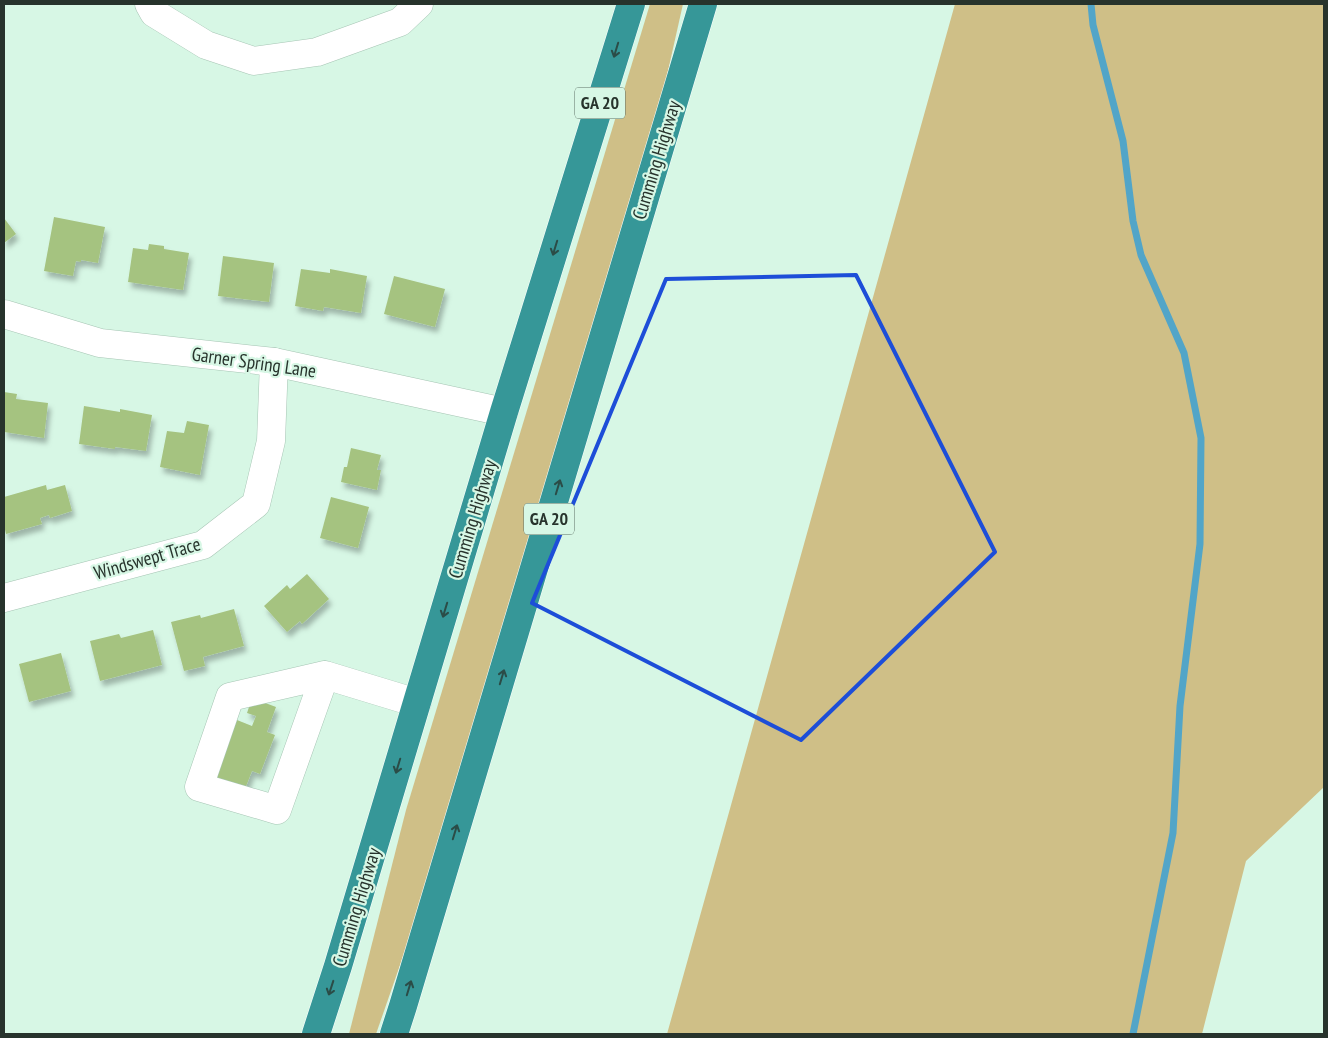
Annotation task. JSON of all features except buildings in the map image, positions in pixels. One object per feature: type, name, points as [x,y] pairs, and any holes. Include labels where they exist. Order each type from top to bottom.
[{"type":"highway","name":"Cumming Highway","points":[[316,1034],[504,412],[630,4]]},
{"type":"highway","name":"Cumming Highway","points":[[394,1034],[702,4]]},
{"type":"street","points":[[149,4],[154,13],[206,45],[254,61],[317,52],[400,22],[419,4]]},
{"type":"street","name":"Garner Spring Lane","points":[[4,314],[100,343],[274,362],[504,412]]},
{"type":"street","name":"Windswept Trace","points":[[4,598],[204,545],[256,504],[271,441],[274,362]]},
{"type":"street","points":[[325,675],[278,810],[199,787],[230,697],[325,675],[417,703]]},
{"type":"highlighted area","points":[[856,275],[995,552],[801,740],[532,603],[666,279]]},
{"type":"shaded area","points":[[650,4],[683,4],[652,142],[408,942],[376,1034],[349,1034],[406,810]]},
{"type":"shaded area","points":[[955,4],[1324,4],[1324,787],[1246,861],[1202,1034],[667,1034]]},
{"type":"waterway","points":[[1091,4],[1093,25],[1123,141],[1133,221],[1141,255],[1184,353],[1201,438],[1200,544],[1180,706],[1173,833],[1133,1034]]}]
